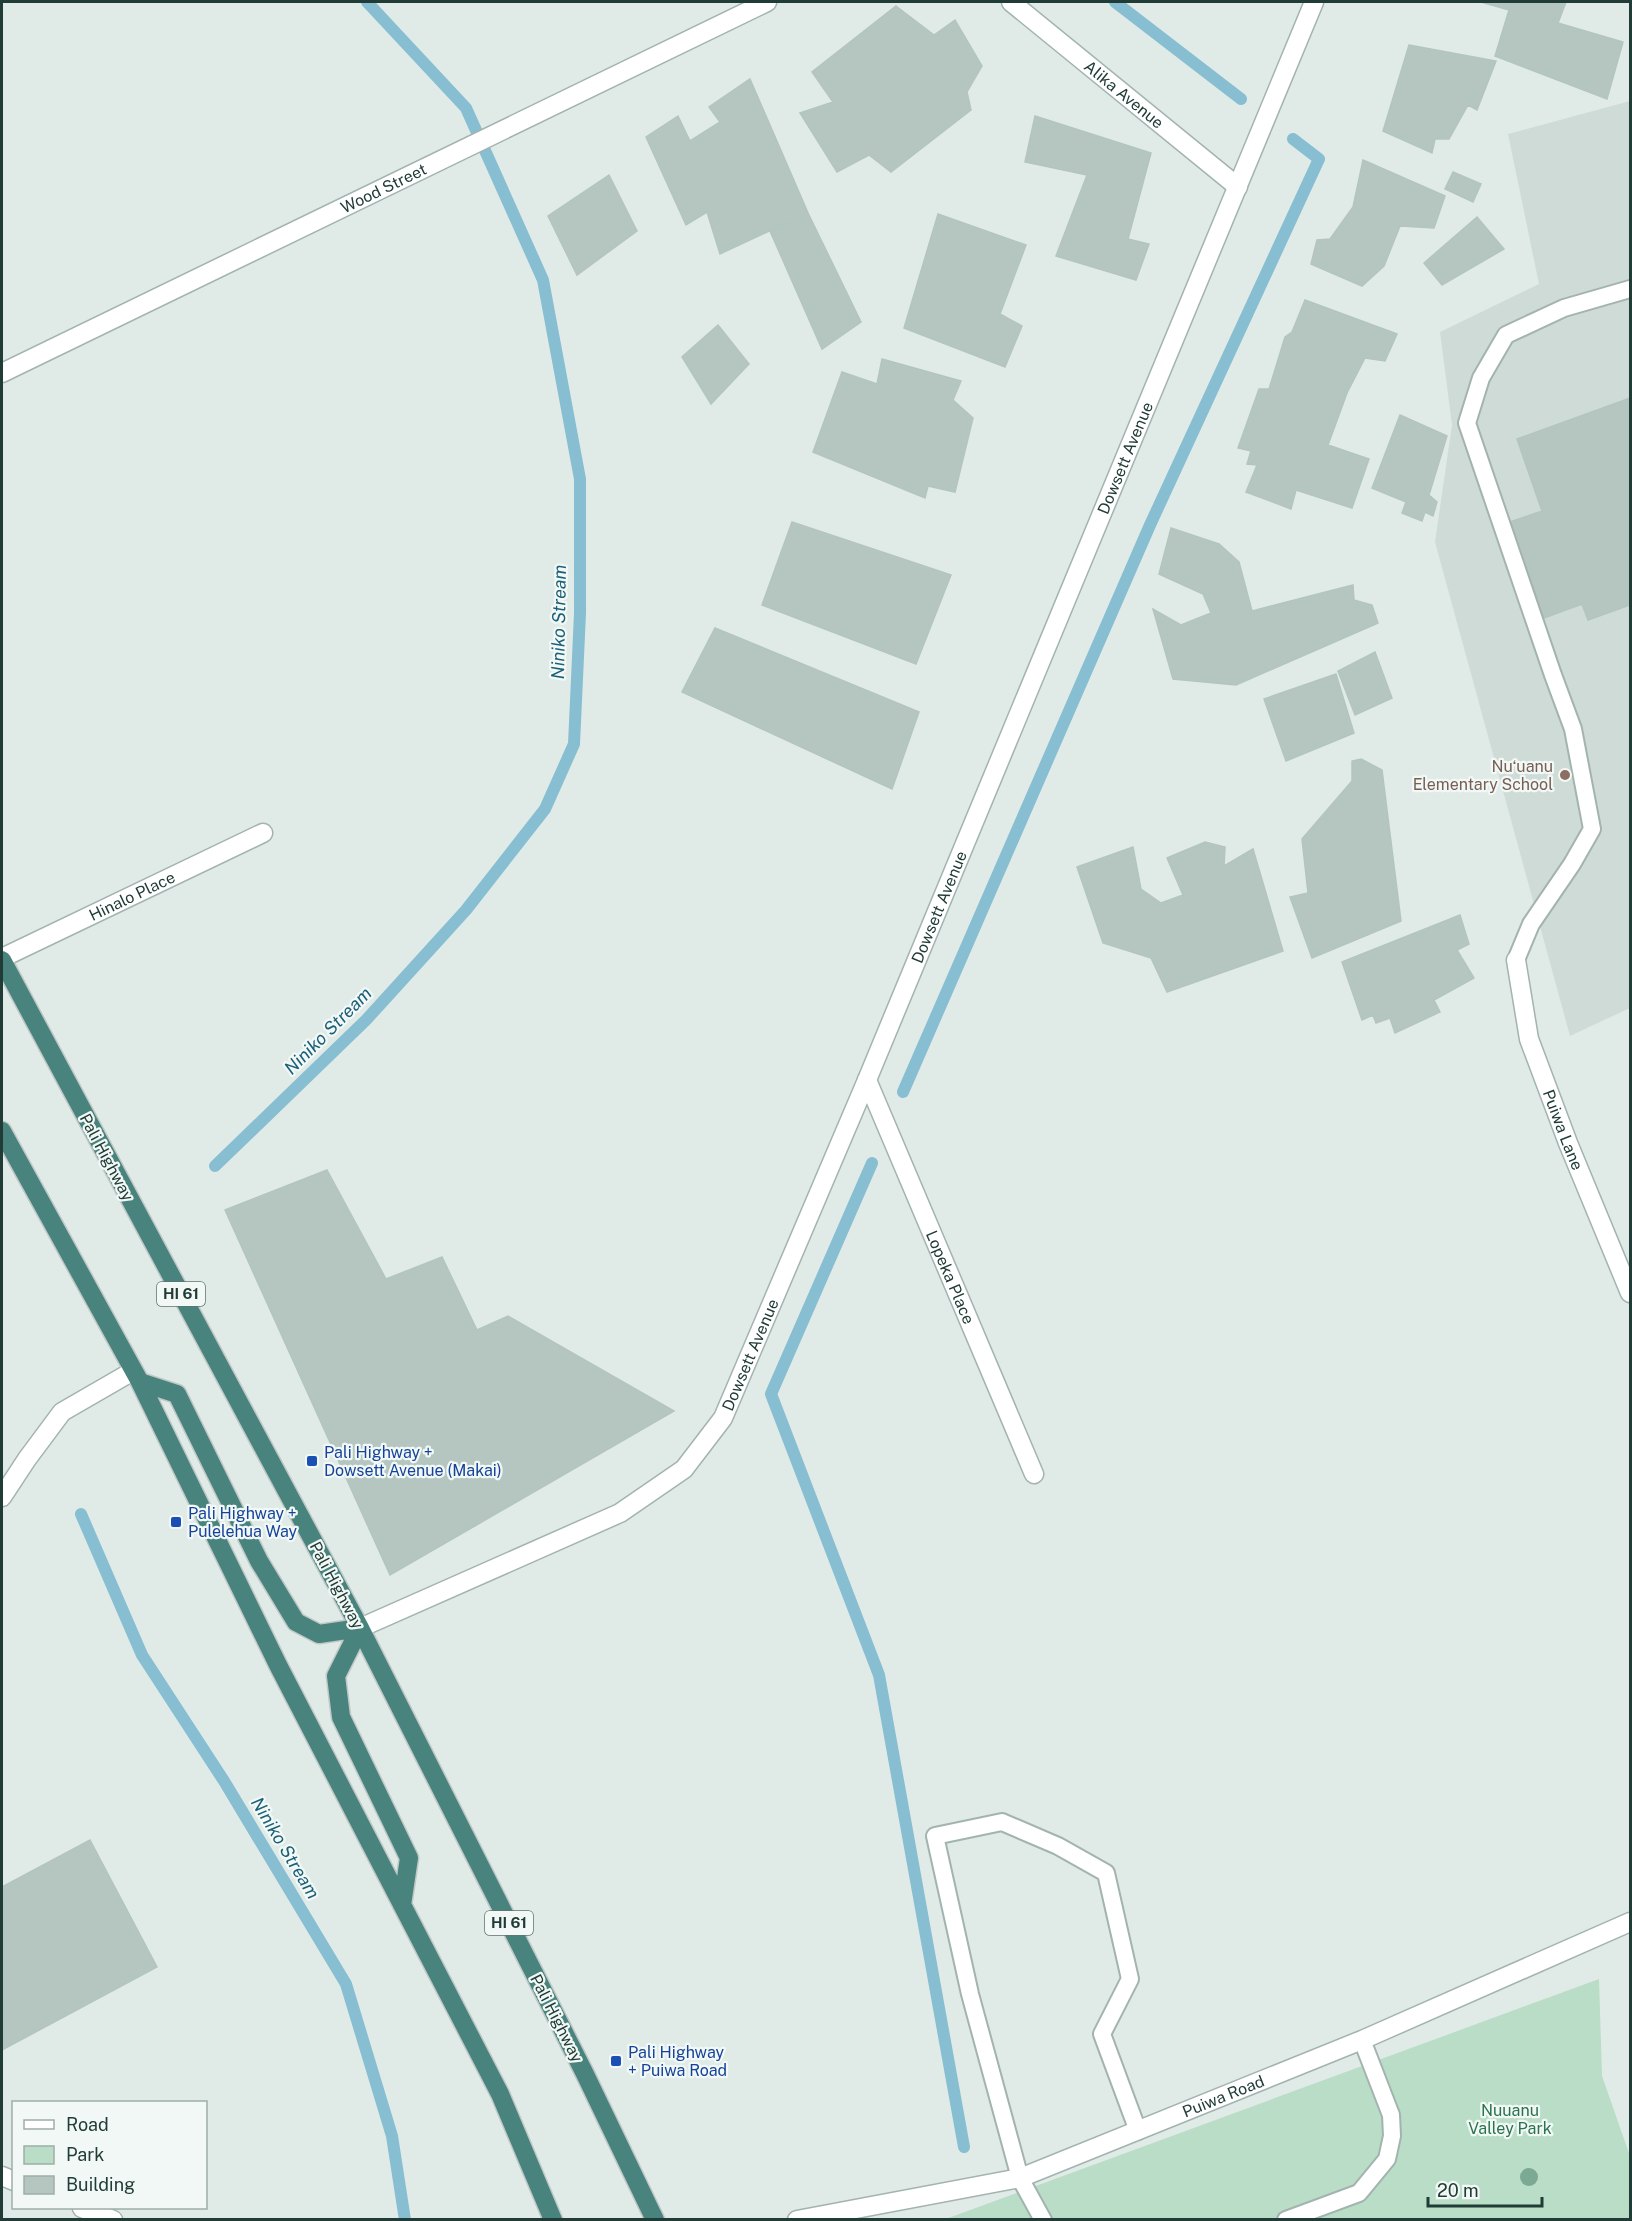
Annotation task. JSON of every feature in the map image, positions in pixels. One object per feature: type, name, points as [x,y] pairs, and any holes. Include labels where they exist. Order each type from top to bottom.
[{"type":"highway","name":"Pali Highway","points":[[2,959],[360,1628],[580,2063],[655,2220]]},
{"type":"highway","points":[[2,1131],[137,1376],[278,1665],[500,2094],[553,2220]]},
{"type":"highway","points":[[137,1376],[177,1394],[259,1561],[296,1622],[319,1634],[360,1628]]},
{"type":"highway","points":[[360,1628],[336,1676],[341,1717],[409,1858],[402,1905]]},
{"type":"street","name":"Wood Street","points":[[2,373],[767,2]]},
{"type":"street","name":"Alika Avenue","points":[[1011,2],[1238,187]]},
{"type":"street","name":"Dowsett Avenue","points":[[360,1628],[620,1513],[684,1468],[723,1418],[867,1080],[1314,2]]},
{"type":"street","name":"Hinalo Place","points":[[2,959],[263,833]]},
{"type":"street","name":"Puiwa Lane","points":[[1516,960],[1529,1039],[1568,1143],[1630,1293]]},
{"type":"street","name":"Lopeka Place","points":[[867,1080],[1034,1474]]},
{"type":"street","points":[[2,1497],[62,1412],[137,1376]]},
{"type":"street","name":"Puiwa Road","points":[[797,2220],[1020,2178],[1362,2040],[1630,1922]]},
{"type":"street","points":[[85,2209],[113,2220]]},
{"type":"lane","points":[[1516,960],[1531,924],[1593,829],[1573,729],[1552,675],[1467,423],[1481,378],[1506,335],[1564,308],[1630,289]]},
{"type":"lane","points":[[1043,2220],[1020,2178],[970,1994],[935,1836],[1002,1822],[1058,1846],[1106,1873],[1130,1979],[1102,2034],[1138,2131]]},
{"type":"lane","points":[[1286,2220],[1359,2193],[1387,2159],[1392,2136],[1391,2115],[1362,2040]]},
{"type":"shaded area","name":"Nuʻuanu Elementary School","points":[[1630,101],[1630,1008],[1570,1036],[1435,542],[1452,425],[1440,332],[1539,284],[1508,134]]},
{"type":"green space","name":"Nuuanu Valley Park","points":[[1599,1979],[1602,2076],[1630,2156],[1630,2219],[943,2220]]},
{"type":"building","points":[[1481,2],[1566,2],[1558,23],[1623,42],[1607,99],[1495,56],[1509,10]]},
{"type":"building","points":[[896,6],[934,35],[955,20],[982,66],[967,92],[971,110],[891,172],[869,155],[837,172],[800,113],[833,102],[812,72]]},
{"type":"building","points":[[1409,45],[1496,61],[1477,110],[1468,105],[1449,139],[1435,139],[1432,153],[1383,131]]},
{"type":"building","points":[[750,79],[808,213],[720,254],[707,212],[686,225],[646,137],[678,116],[690,141],[720,122],[709,107]]},
{"type":"building","points":[[1035,116],[1151,153],[1128,239],[1149,244],[1136,280],[1056,256],[1087,175],[1025,162]]},
{"type":"building","points":[[1363,160],[1445,196],[1434,228],[1400,226],[1384,266],[1362,286],[1311,264],[1317,240],[1330,239],[1353,207]]},
{"type":"building","points":[[1453,172],[1481,184],[1473,202],[1445,189]]},
{"type":"building","points":[[609,175],[637,231],[577,275],[548,216]]},
{"type":"building","points":[[808,213],[861,322],[822,349],[770,231]]},
{"type":"building","points":[[938,214],[1026,245],[1000,314],[1022,326],[1005,367],[904,328]]},
{"type":"building","points":[[1477,217],[1504,249],[1442,285],[1424,263]]},
{"type":"building","points":[[1305,300],[1397,334],[1385,361],[1365,358],[1347,393],[1328,445],[1369,459],[1352,508],[1296,490],[1291,509],[1246,492],[1257,465],[1247,464],[1251,451],[1238,448],[1259,389],[1269,389],[1285,337],[1292,332]]},
{"type":"building","points":[[718,325],[749,364],[711,404],[682,357]]},
{"type":"building","points":[[882,359],[961,381],[953,400],[973,418],[955,492],[928,486],[925,498],[813,452],[842,372],[877,384]]},
{"type":"building","points":[[1630,398],[1630,605],[1588,620],[1582,604],[1544,618],[1510,522],[1542,511],[1517,439]]},
{"type":"building","points":[[1400,415],[1447,436],[1429,495],[1437,502],[1433,516],[1425,512],[1422,521],[1402,513],[1406,502],[1372,488]]},
{"type":"building","points":[[792,522],[951,575],[916,664],[762,605]]},
{"type":"building","points":[[1171,528],[1219,544],[1239,562],[1252,611],[1353,585],[1354,600],[1372,605],[1378,623],[1236,685],[1173,679],[1153,609],[1181,625],[1211,613],[1203,594],[1159,574]]},
{"type":"building","points":[[715,628],[919,712],[892,789],[682,692]]},
{"type":"building","points":[[1375,652],[1392,698],[1355,715],[1338,671]]},
{"type":"building","points":[[1336,674],[1354,733],[1286,761],[1264,699]]},
{"type":"building","points":[[1361,759],[1382,770],[1401,921],[1312,958],[1290,897],[1308,893],[1302,839],[1352,781],[1352,761]]},
{"type":"building","points":[[1205,842],[1225,847],[1224,866],[1253,849],[1283,951],[1167,992],[1151,958],[1103,943],[1077,867],[1133,847],[1141,889],[1161,903],[1183,895],[1167,858]]},
{"type":"building","points":[[1460,915],[1469,944],[1457,950],[1474,978],[1434,1000],[1440,1012],[1395,1033],[1390,1018],[1376,1023],[1373,1015],[1362,1020],[1342,962]]},
{"type":"building","points":[[327,1170],[386,1279],[442,1257],[477,1330],[508,1316],[674,1411],[390,1575],[225,1210]]},
{"type":"building","points":[[90,1840],[157,1967],[2,2050],[2,1887]]},
{"type":"waterway","name":"Niniko Stream","points":[[215,1166],[366,1020],[466,910],[545,809],[574,744],[580,613],[580,479],[543,280],[466,108],[367,2]]},
{"type":"waterway","points":[[1115,2],[1241,99]]},
{"type":"waterway","points":[[903,1092],[1150,525],[1319,159],[1293,139]]},
{"type":"waterway","points":[[872,1163],[771,1394],[879,1675],[964,2147]]},
{"type":"waterway","name":"Niniko Stream","points":[[81,1514],[142,1655],[224,1781],[346,1984],[392,2136],[405,2220]]},
{"type":"place","name":"Nuʻuanu Elementary School","points":[[1565,775]]},
{"type":"place","name":"Pali Highway + Dowsett Avenue (Makai)","points":[[312,1461]]},
{"type":"place","name":"Pali Highway + Pulelehua Way","points":[[176,1522]]},
{"type":"place","name":"Pali Highway + Puiwa Road","points":[[616,2061]]}]
